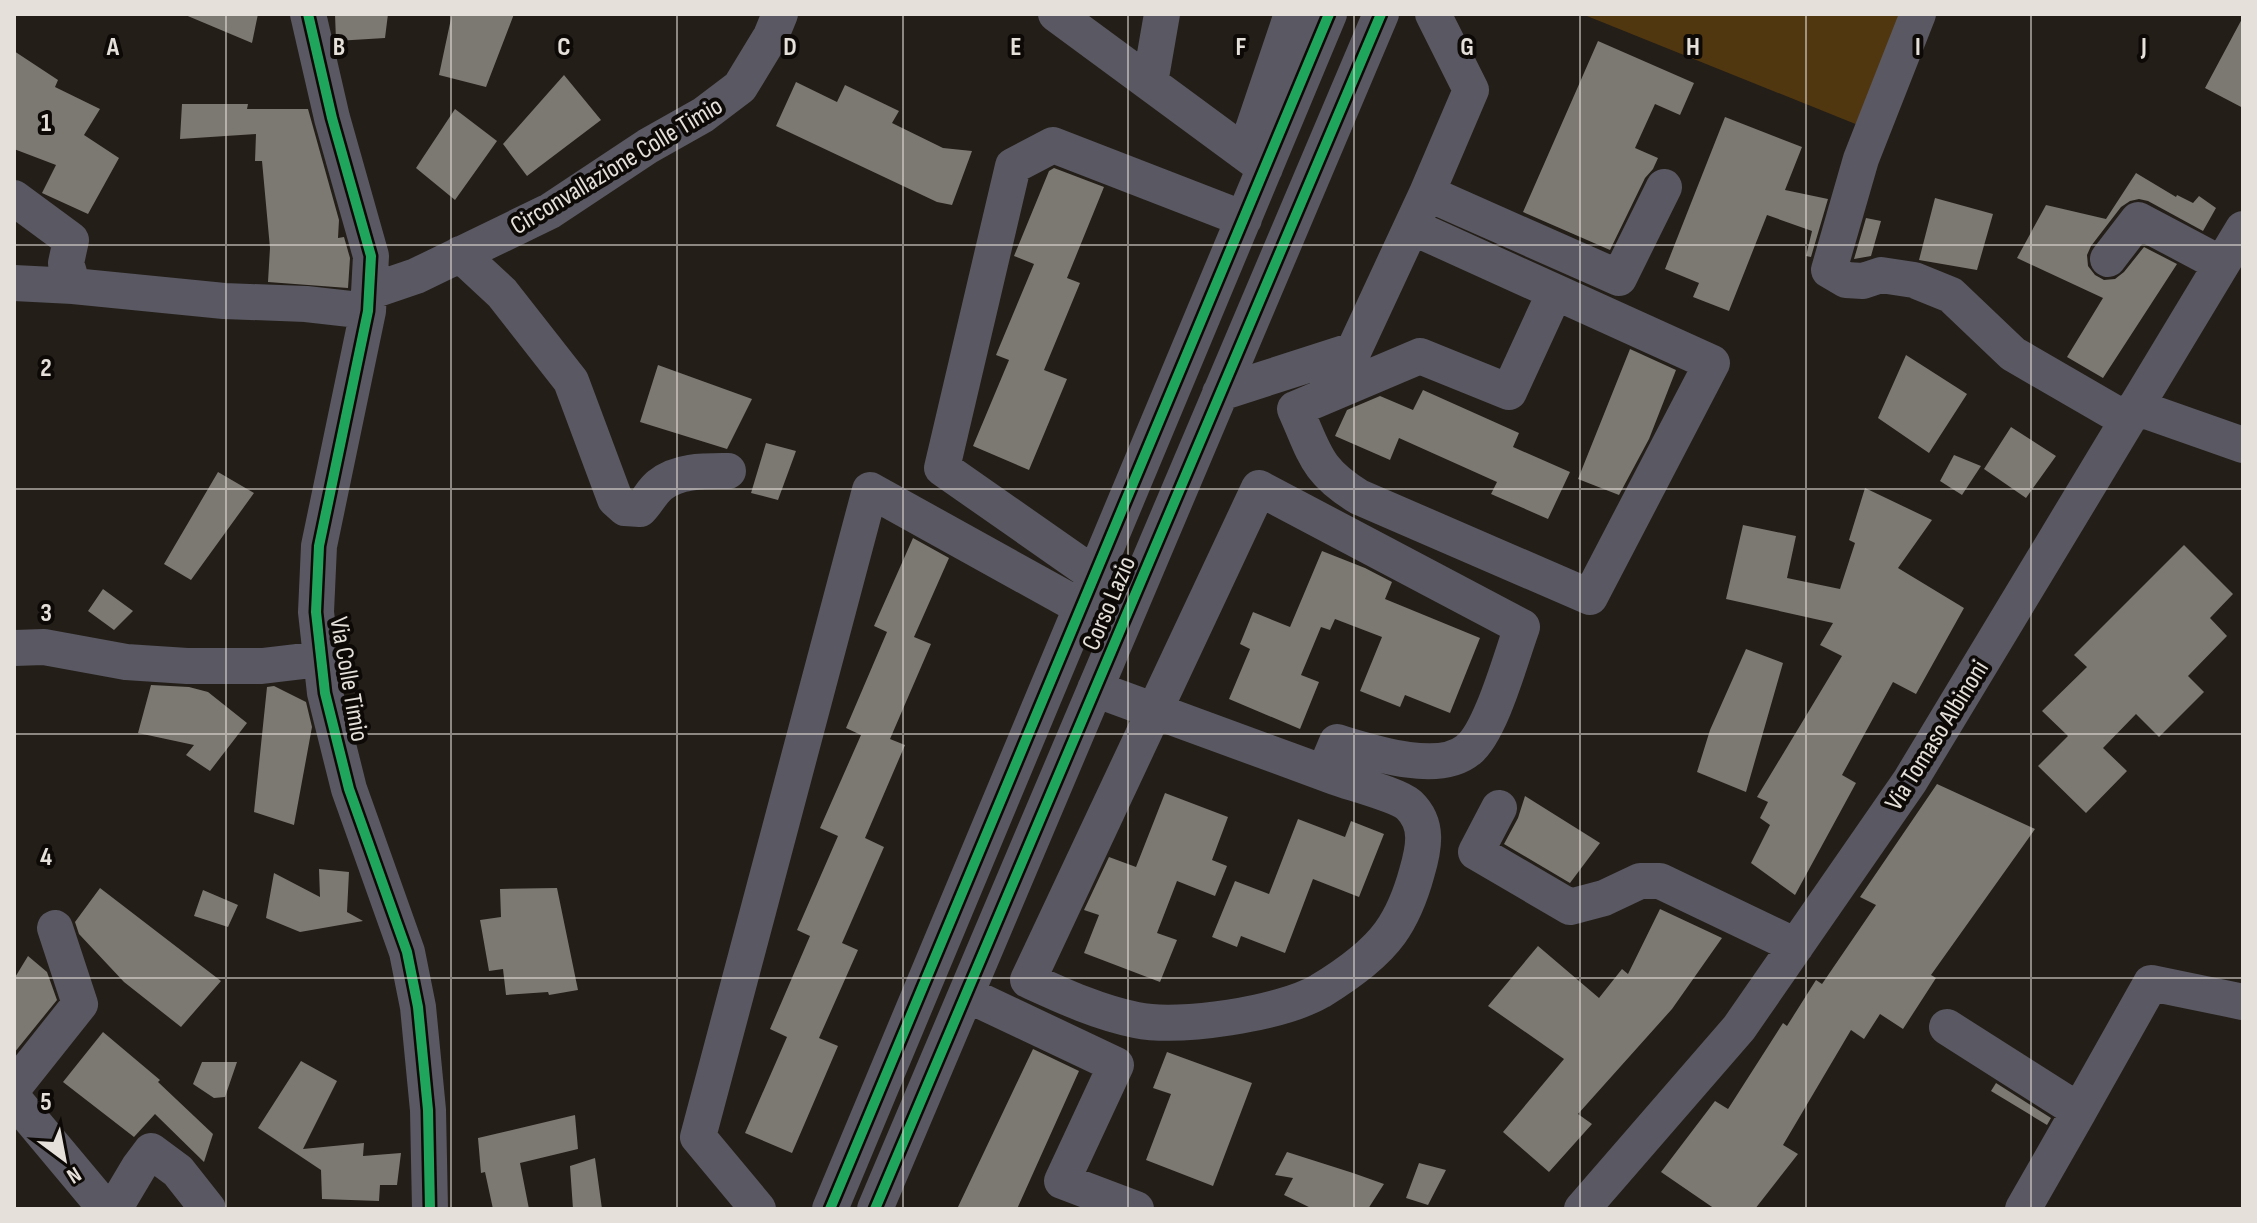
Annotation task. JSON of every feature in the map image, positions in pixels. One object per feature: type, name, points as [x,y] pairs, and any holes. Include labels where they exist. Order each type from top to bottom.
[{"type":"street","name":"Via Colle Timio","points":[[308,14],[332,118],[371,256],[368,302],[319,546],[316,612],[325,693],[349,789],[410,966],[418,1007],[428,1110],[430,1209]]},
{"type":"street","name":"Circonvallazione Colle Timio","points":[[368,302],[550,211],[593,180],[703,115],[740,87],[771,36],[780,14]]},
{"type":"street","points":[[1056,14],[1255,160],[1292,14]]},
{"type":"street","points":[[1150,83],[1162,14]]},
{"type":"street","name":"Corso Lazio","points":[[830,1209],[1244,219],[1255,160],[1329,14]]},
{"type":"street","name":"Corso Lazio","points":[[875,1209],[1381,14]]},
{"type":"street","points":[[1220,393],[1354,350],[1412,227],[1471,90],[1433,14]]},
{"type":"street","points":[[1918,14],[1861,159],[1829,270],[1846,280],[1863,281],[1881,275],[1914,280],[1951,295],[2013,354],[2131,413],[2243,445]]},
{"type":"street","points":[[1088,591],[942,468],[1013,166],[1053,145],[1244,219]]},
{"type":"street","points":[[1427,193],[1619,278],[1664,187]]},
{"type":"street","points":[[14,198],[71,240],[66,263],[73,286]]},
{"type":"street","points":[[2108,259],[2138,220],[2221,264]]},
{"type":"street","points":[[1412,227],[1712,363],[1590,597],[1359,497],[1336,483],[1320,467],[1295,409],[1420,356],[1509,392],[1555,292]]},
{"type":"street","name":"Via Tomaso Albinoni","points":[[1582,1209],[1739,1028],[1910,781],[2243,229]]},
{"type":"street","points":[[460,254],[502,293],[571,381],[604,474],[615,499],[625,508],[640,509],[651,499],[657,487],[671,478],[700,471],[728,471]]},
{"type":"street","points":[[14,283],[224,301],[306,304],[368,302]]},
{"type":"street","points":[[1095,689],[1156,711],[1324,773],[1407,803],[1422,821],[1424,846],[1410,898],[1390,934],[1318,992],[1240,1016],[1180,1024],[1138,1021],[1089,1008],[1028,980],[1156,711],[1259,488],[1522,627],[1484,731],[1468,751],[1454,757],[1425,761],[1386,756],[1337,742],[1324,773]]},
{"type":"street","points":[[758,1209],[698,1137],[870,490],[1088,591]]},
{"type":"street","points":[[14,648],[44,647],[126,662],[187,666],[262,666],[321,659]]},
{"type":"street","points":[[1499,808],[1476,852],[1570,907],[1604,898],[1640,881],[1660,881],[1796,946]]},
{"type":"street","points":[[14,1087],[80,1004],[55,928]]},
{"type":"street","points":[[2023,1209],[2151,983],[2243,1002]]},
{"type":"street","points":[[966,994],[1116,1065],[1062,1181],[1136,1209]]},
{"type":"street","points":[[1947,1027],[2079,1111]]},
{"type":"street","points":[[14,1099],[106,1209]]},
{"type":"street","points":[[114,1209],[151,1151],[178,1171],[208,1209]]},
{"type":"shaded area","points":[[1582,14],[1903,14],[1858,125]]},
{"type":"building","points":[[183,14],[258,14],[252,43]]},
{"type":"building","points":[[335,14],[388,14],[385,38],[336,41]]},
{"type":"building","points":[[452,14],[514,14],[486,87],[439,75]]},
{"type":"building","points":[[2243,17],[2243,108],[2205,88]]},
{"type":"building","points":[[1598,41],[1694,83],[1680,115],[1655,104],[1635,148],[1658,158],[1610,250],[1523,212]]},
{"type":"building","points":[[14,51],[58,80],[55,87],[100,109],[84,135],[119,158],[88,214],[42,193],[56,165],[14,149]]},
{"type":"building","points":[[564,75],[601,120],[527,176],[503,144]]},
{"type":"building","points":[[796,82],[837,102],[845,85],[899,111],[892,123],[943,148],[972,151],[952,205],[937,202],[776,126]]},
{"type":"building","points":[[182,104],[248,104],[247,109],[308,109],[339,220],[338,238],[344,237],[350,258],[348,288],[268,282],[270,248],[262,161],[255,161],[256,134],[180,139]]},
{"type":"building","points":[[455,109],[497,141],[455,200],[416,168]]},
{"type":"building","points":[[1725,117],[1802,147],[1785,190],[1828,199],[1811,257],[1806,256],[1812,231],[1767,215],[1729,311],[1693,297],[1699,283],[1665,269]]},
{"type":"building","points":[[1054,168],[1104,187],[1067,278],[1080,283],[1044,370],[1067,379],[1029,470],[973,446],[1009,360],[996,355],[1034,264],[1014,256],[1049,171]]},
{"type":"building","points":[[2136,173],[2176,197],[2193,203],[2199,196],[2216,208],[2203,231],[2148,201],[2130,201],[2121,207],[2091,246],[2087,255],[2088,266],[2104,280],[2115,279],[2124,272],[2144,247],[2177,264],[2103,378],[2067,357],[2103,298],[2017,258],[2046,205],[2106,219]]},
{"type":"building","points":[[1935,198],[1993,214],[1977,270],[1919,260]]},
{"type":"building","points":[[1866,218],[1881,221],[1871,256],[1854,259]]},
{"type":"building","points":[[1630,349],[1676,370],[1649,439],[1619,495],[1578,479]]},
{"type":"building","points":[[1906,355],[1967,394],[1929,453],[1878,418]]},
{"type":"building","points":[[658,365],[752,399],[727,449],[640,422]]},
{"type":"building","points":[[1423,390],[1519,433],[1513,447],[1570,472],[1548,519],[1491,494],[1497,482],[1399,438],[1390,460],[1335,436],[1347,410],[1380,396],[1413,410]]},
{"type":"building","points":[[2011,427],[2056,456],[2026,498],[1984,469]]},
{"type":"building","points":[[766,443],[796,451],[778,500],[751,493]]},
{"type":"building","points":[[1954,455],[1981,466],[1962,495],[1940,481]]},
{"type":"building","points":[[218,472],[254,493],[191,580],[164,564]]},
{"type":"building","points":[[1865,488],[1932,520],[1898,568],[1964,608],[1916,694],[1893,682],[1842,775],[1856,783],[1795,895],[1751,863],[1770,825],[1760,818],[1768,802],[1757,797],[1842,656],[1820,645],[1833,623],[1726,599],[1743,525],[1796,536],[1787,578],[1840,589],[1855,543],[1849,540]]},
{"type":"building","points":[[913,538],[949,558],[914,637],[931,644],[890,739],[905,745],[865,838],[884,847],[842,943],[858,950],[819,1038],[838,1046],[792,1153],[745,1133],[787,1037],[770,1029],[810,936],[797,930],[838,836],[820,828],[861,735],[846,728],[887,632],[874,626]]},
{"type":"building","points":[[2184,545],[2233,594],[2210,618],[2227,636],[2188,676],[2204,692],[2159,737],[2136,714],[2103,748],[2127,771],[2086,813],[2038,766],[2068,736],[2042,711],[2087,667],[2074,655]]},
{"type":"building","points":[[1322,551],[1392,582],[1385,599],[1480,638],[1450,713],[1405,695],[1400,707],[1360,691],[1382,637],[1335,619],[1330,630],[1321,627],[1301,675],[1319,682],[1300,729],[1229,699],[1250,649],[1240,644],[1253,612],[1290,627]]},
{"type":"building","points":[[103,589],[133,611],[114,630],[88,611]]},
{"type":"building","points":[[1746,649],[1783,663],[1746,792],[1697,772],[1710,730]]},
{"type":"building","points":[[151,685],[189,687],[208,692],[247,723],[210,771],[186,755],[194,745],[138,733]]},
{"type":"building","points":[[274,686],[306,702],[312,727],[294,825],[254,812],[267,687]]},
{"type":"building","points":[[1937,784],[2035,829],[1931,975],[1936,978],[1903,1029],[1880,1014],[1864,1039],[1851,1030],[1783,1145],[1798,1154],[1755,1209],[1715,1209],[1661,1172],[1715,1101],[1728,1109],[1783,1023],[1787,1026],[1816,980],[1822,984],[1876,905],[1860,897]]},
{"type":"building","points":[[1165,793],[1228,817],[1212,860],[1227,866],[1215,896],[1177,881],[1157,933],[1177,940],[1160,982],[1084,953],[1099,915],[1084,910],[1109,857],[1136,867]]},
{"type":"building","points":[[1525,796],[1600,843],[1570,883],[1504,844],[1518,818]]},
{"type":"building","points":[[1298,819],[1345,837],[1351,821],[1384,834],[1359,897],[1313,879],[1285,953],[1241,936],[1237,947],[1212,937],[1235,881],[1269,894]]},
{"type":"building","points":[[319,869],[349,872],[347,912],[363,921],[300,932],[266,918],[274,873],[320,897]]},
{"type":"building","points":[[100,888],[221,981],[181,1027],[124,982],[79,934],[75,922]]},
{"type":"building","points":[[557,888],[578,990],[549,995],[548,992],[506,995],[503,969],[489,971],[480,920],[501,917],[500,889]]},
{"type":"building","points":[[203,890],[238,905],[228,927],[194,916]]},
{"type":"building","points":[[1660,909],[1722,938],[1672,1009],[1578,1114],[1592,1124],[1549,1172],[1503,1132],[1564,1059],[1488,1006],[1538,946],[1599,998],[1622,969],[1628,974]]},
{"type":"building","points":[[28,956],[47,972],[57,1000],[14,1053],[14,979]]},
{"type":"building","points":[[103,1032],[160,1080],[158,1082],[213,1134],[204,1162],[155,1114],[134,1137],[63,1082]]},
{"type":"building","points":[[1033,1049],[1079,1071],[1017,1209],[957,1209]]},
{"type":"building","points":[[1167,1052],[1252,1083],[1213,1186],[1146,1160],[1171,1094],[1153,1088]]},
{"type":"building","points":[[301,1061],[337,1081],[303,1149],[364,1143],[363,1156],[401,1153],[397,1185],[380,1185],[379,1201],[322,1199],[321,1170],[258,1128]]},
{"type":"building","points":[[202,1062],[237,1062],[225,1097],[214,1098],[193,1084]]},
{"type":"building","points":[[1996,1083],[2051,1118],[2047,1125],[1991,1091]]},
{"type":"building","points":[[575,1115],[578,1149],[520,1163],[529,1209],[493,1209],[485,1172],[481,1173],[478,1138]]},
{"type":"building","points":[[1287,1152],[1384,1184],[1368,1209],[1313,1209],[1284,1195],[1293,1178],[1275,1175]]},
{"type":"building","points":[[595,1158],[602,1209],[573,1209],[570,1166]]},
{"type":"building","points":[[1419,1163],[1446,1170],[1428,1205],[1406,1198]]},
{"type":"cycle path","points":[[308,14],[332,118],[371,256],[368,311],[319,546],[316,612],[325,693],[349,789],[407,952],[418,1007],[428,1110],[430,1209]]},
{"type":"cycle path","points":[[830,1209],[1329,14]]},
{"type":"cycle path","points":[[875,1209],[1381,14]]}]
